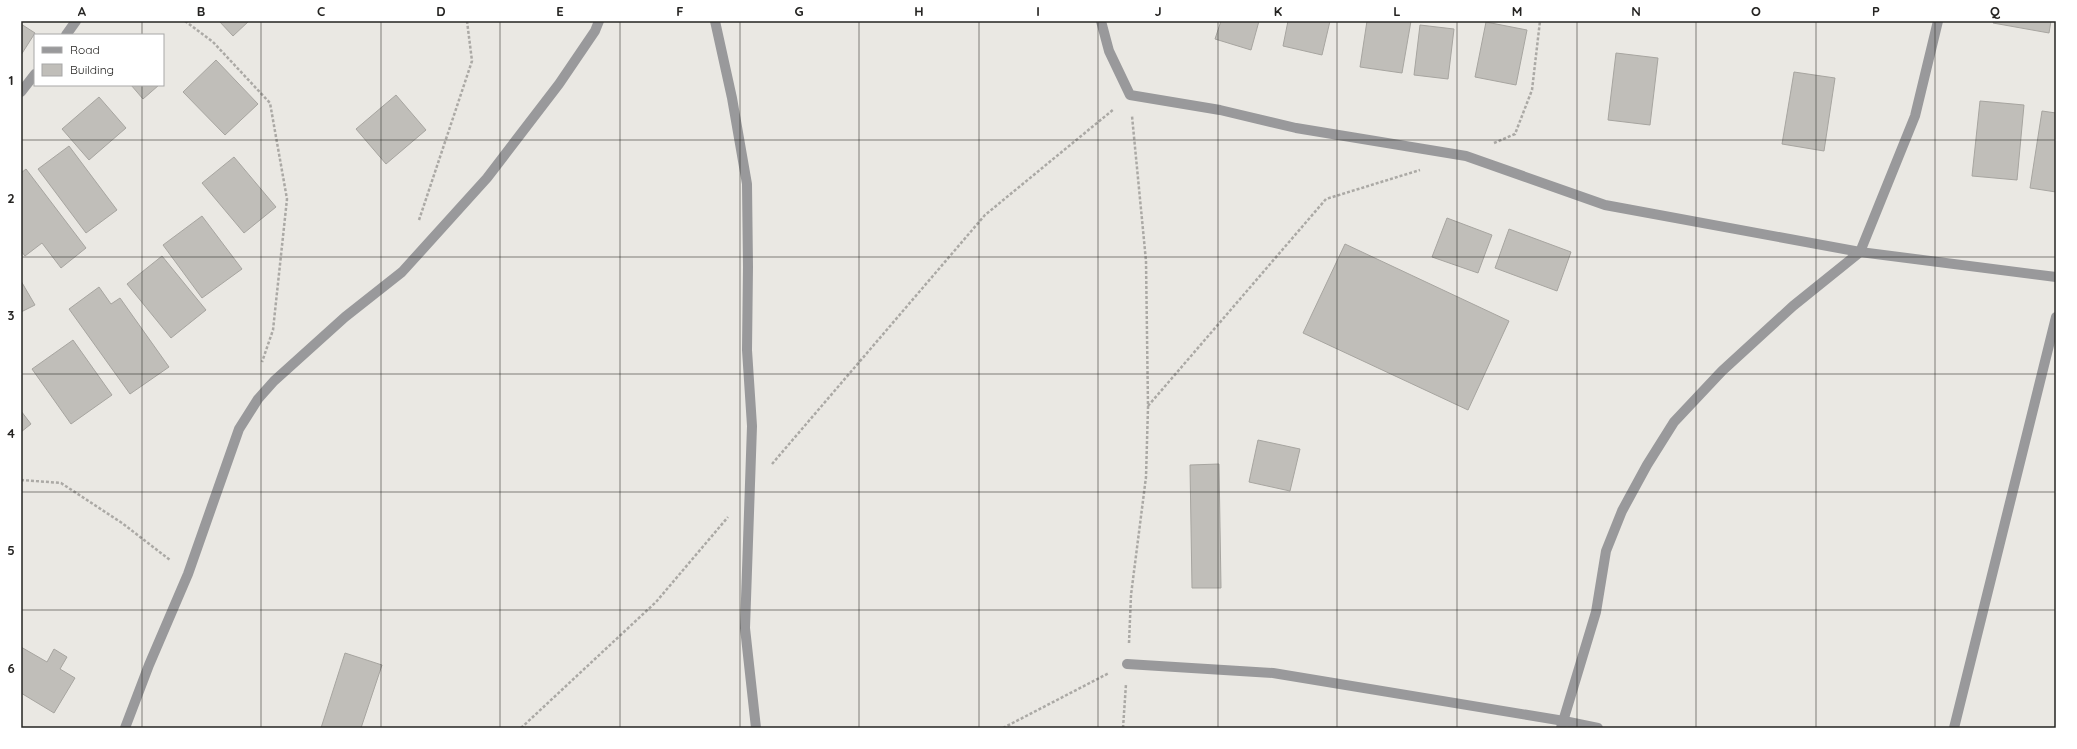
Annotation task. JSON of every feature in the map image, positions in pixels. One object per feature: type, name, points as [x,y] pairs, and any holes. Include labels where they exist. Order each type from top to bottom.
[{"type":"street","points":[[67,34],[76,21]]},
{"type":"street","points":[[125,728],[149,665],[188,574],[239,429],[258,399],[274,381],[345,316],[402,272],[487,178],[560,84],[595,31],[599,21]]},
{"type":"street","points":[[715,21],[732,98],[747,184],[747,350],[752,426],[745,628],[756,728]]},
{"type":"street","points":[[1101,21],[1109,51],[1130,95],[1220,110],[1296,128],[1466,156],[1605,205],[1860,252],[2056,277]]},
{"type":"street","points":[[1563,724],[1596,612],[1606,551],[1622,511],[1650,459],[1674,422],[1722,371],[1793,306],[1860,252],[1915,116],[1938,21]]},
{"type":"street","points":[[21,92],[34,75]]},
{"type":"street","points":[[1954,728],[2056,317]]},
{"type":"street","points":[[1128,664],[1273,673],[1563,724],[1598,728]]},
{"type":"path","points":[[185,21],[213,42],[270,103],[287,199],[273,330],[261,366]]},
{"type":"path","points":[[417,227],[472,61],[467,21]]},
{"type":"path","points":[[1466,156],[1515,134],[1532,90],[1540,21]]},
{"type":"path","points":[[521,728],[656,602],[986,215],[1130,95]]},
{"type":"path","points":[[1123,728],[1131,595],[1146,477],[1148,406],[1146,262],[1130,95]]},
{"type":"path","points":[[1148,406],[1326,199],[1422,170]]},
{"type":"path","points":[[21,480],[61,483],[122,523],[188,574]]},
{"type":"path","points":[[1003,728],[1128,664]]},
{"type":"building","points":[[219,21],[249,21],[233,36]]},
{"type":"building","points":[[1221,21],[1259,21],[1251,50],[1215,39]]},
{"type":"building","points":[[1288,21],[1330,21],[1322,55],[1283,46]]},
{"type":"building","points":[[1367,21],[1411,21],[1402,73],[1360,67]]},
{"type":"building","points":[[1994,21],[2051,21],[2049,33],[1993,23]]},
{"type":"building","points":[[1486,22],[1527,30],[1516,85],[1475,77]]},
{"type":"building","points":[[21,24],[35,33],[21,55]]},
{"type":"building","points":[[1420,25],[1454,29],[1448,79],[1414,75]]},
{"type":"building","points":[[1616,53],[1658,58],[1650,125],[1608,120]]},
{"type":"building","points":[[216,60],[258,104],[225,135],[183,92]]},
{"type":"building","points":[[1794,72],[1835,78],[1824,151],[1782,144]]},
{"type":"building","points":[[132,86],[158,86],[143,99]]},
{"type":"building","points":[[396,95],[426,130],[386,164],[356,129]]},
{"type":"building","points":[[99,97],[126,128],[89,160],[62,129]]},
{"type":"building","points":[[1980,101],[2024,105],[2017,180],[1972,176]]},
{"type":"building","points":[[2042,111],[2056,113],[2056,192],[2030,188]]},
{"type":"building","points":[[69,146],[117,210],[86,233],[38,169]]},
{"type":"building","points":[[234,157],[276,207],[244,233],[202,183]]},
{"type":"building","points":[[26,169],[86,248],[61,268],[42,243],[25,256],[21,251],[21,173]]},
{"type":"building","points":[[202,216],[242,269],[202,298],[163,245]]},
{"type":"building","points":[[1447,218],[1492,235],[1478,273],[1432,257]]},
{"type":"building","points":[[1509,229],[1571,252],[1557,291],[1495,268]]},
{"type":"building","points":[[1345,244],[1509,321],[1468,410],[1303,333]]},
{"type":"building","points":[[162,256],[206,310],[171,338],[127,284]]},
{"type":"building","points":[[21,281],[35,305],[21,312]]},
{"type":"building","points":[[99,287],[111,304],[120,298],[169,367],[130,394],[69,309]]},
{"type":"building","points":[[73,340],[112,395],[71,424],[32,369]]},
{"type":"building","points":[[21,411],[31,424],[21,432]]},
{"type":"building","points":[[1258,440],[1300,449],[1290,491],[1249,482]]},
{"type":"building","points":[[1219,464],[1221,588],[1192,588],[1190,465]]},
{"type":"building","points":[[21,647],[47,662],[54,649],[67,657],[60,669],[75,678],[54,713],[21,693]]},
{"type":"building","points":[[345,653],[382,665],[361,728],[321,728]]}]
